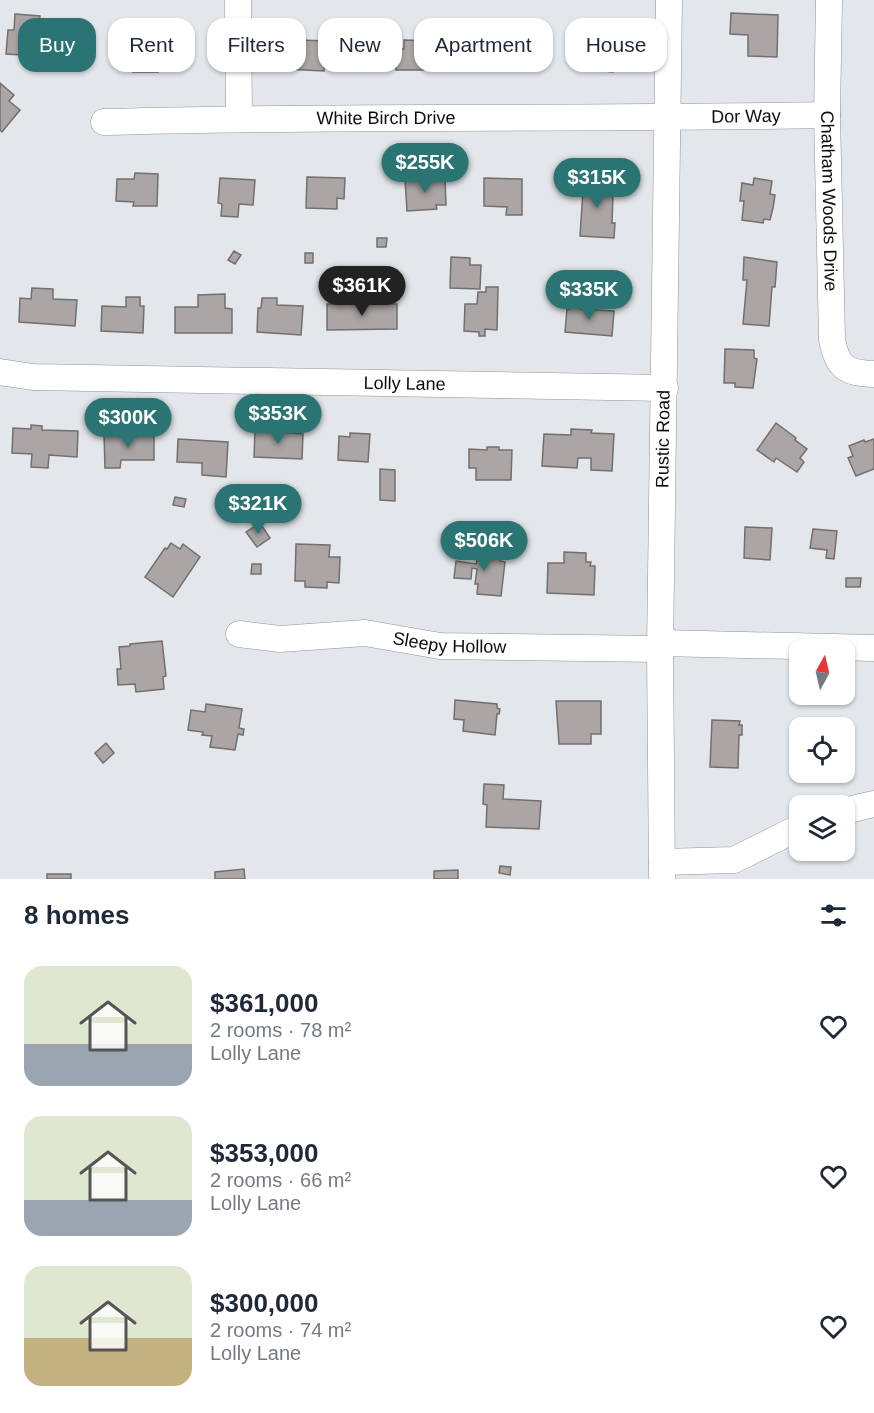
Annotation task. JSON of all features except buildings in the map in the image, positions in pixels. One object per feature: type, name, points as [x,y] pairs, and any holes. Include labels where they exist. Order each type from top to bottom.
[{"type":"street","points":[[238,0],[238,118]]},
{"type":"street","name":"Rustic Road","points":[[662,870],[661,646],[669,0]]},
{"type":"street","name":"Chatham Woods Drive","points":[[829,0],[827,115],[832,339],[835,356],[840,365],[853,373],[874,374]]},
{"type":"street","name":"Dor Way","points":[[666,118],[827,115]]},
{"type":"street","name":"White Birch Drive","points":[[104,122],[238,118],[666,118]]},
{"type":"street","name":"Lolly Lane","points":[[0,372],[44,377],[665,388]]},
{"type":"street","name":"Sleepy Hollow","points":[[239,634],[280,639],[364,633],[440,646],[874,648]]},
{"type":"street","points":[[855,808],[874,804]]},
{"type":"street","points":[[662,870],[734,860],[789,832]]}]
